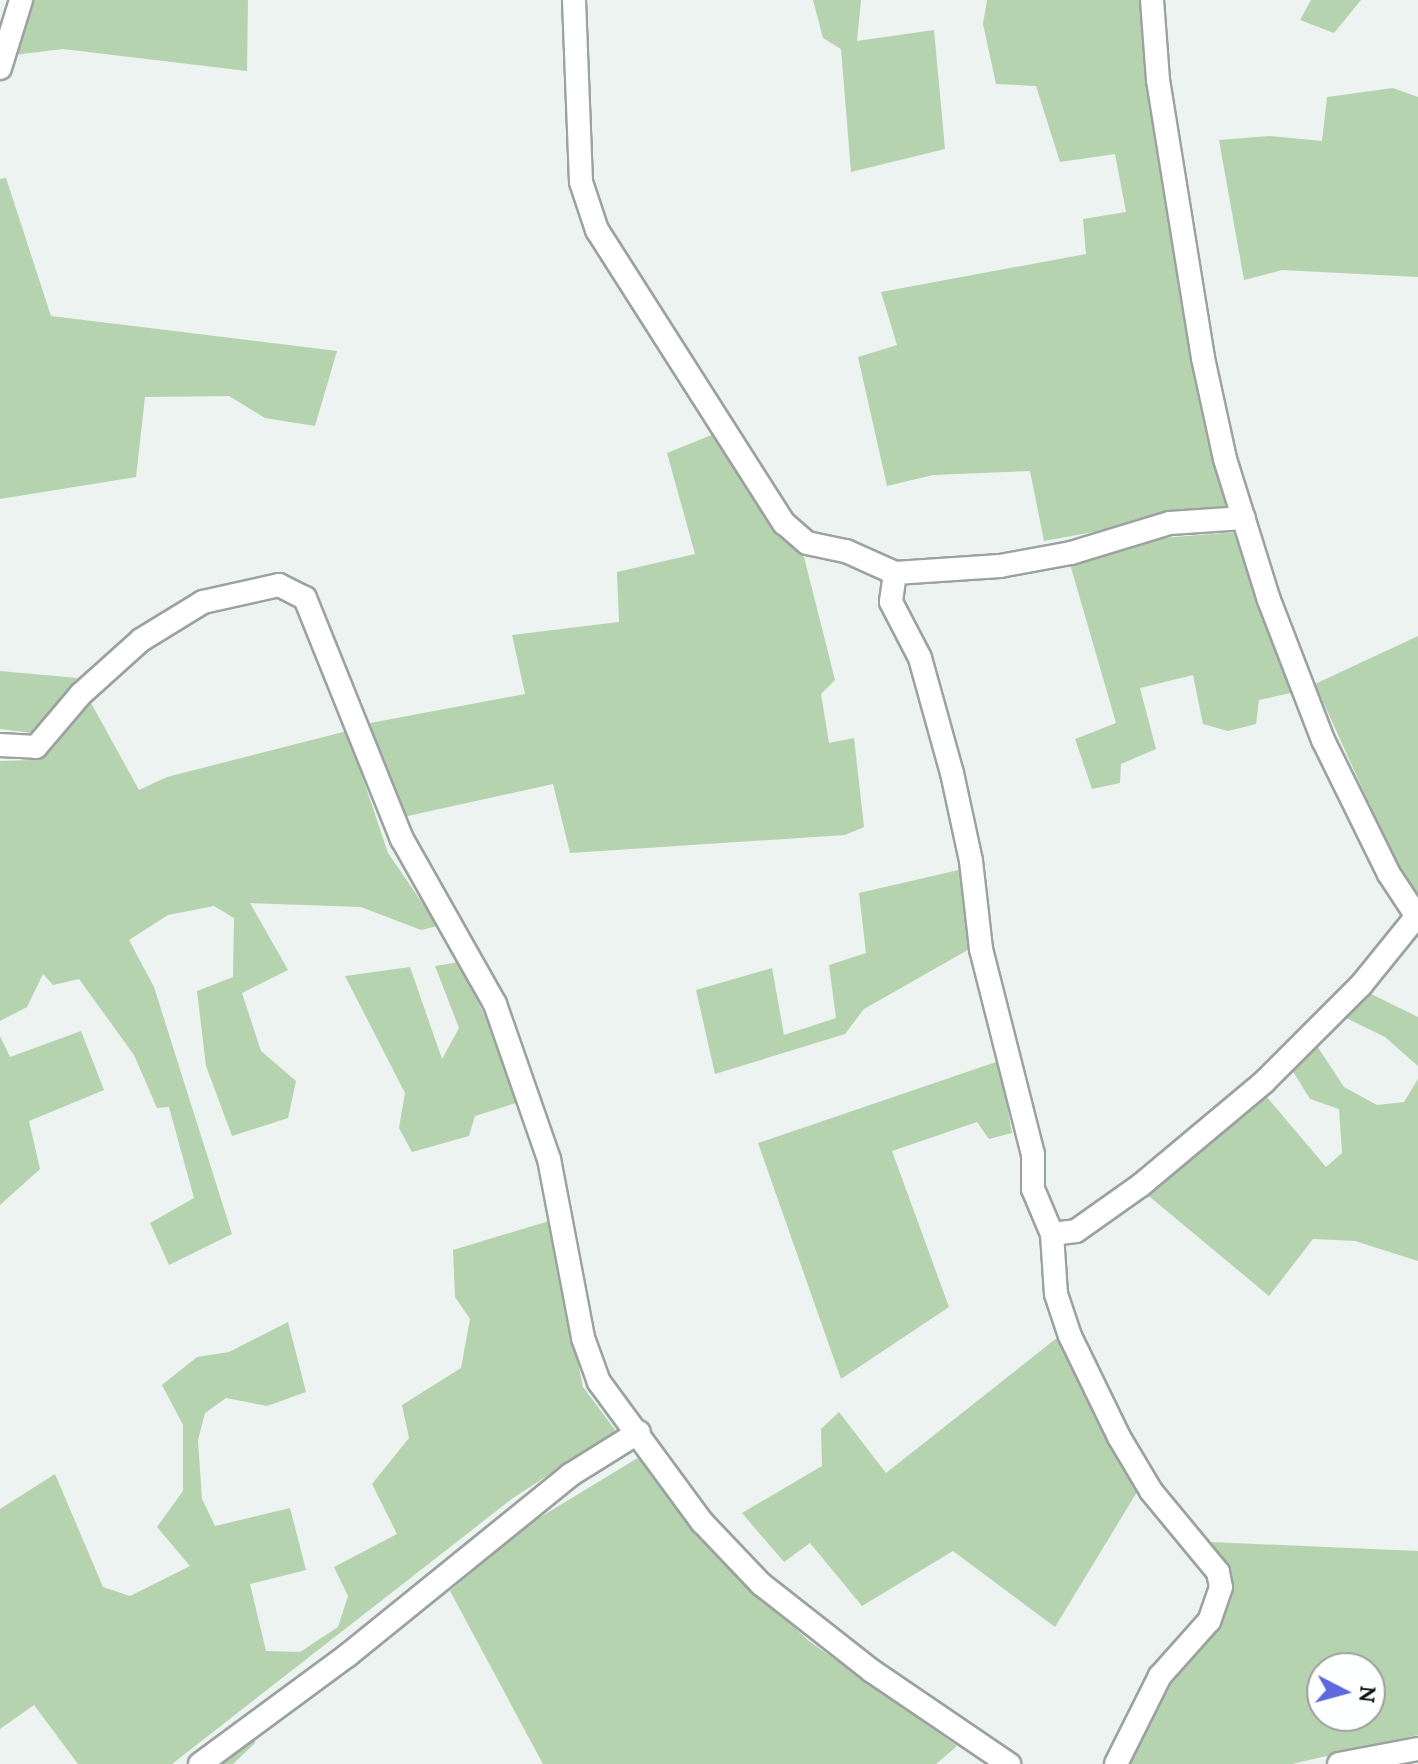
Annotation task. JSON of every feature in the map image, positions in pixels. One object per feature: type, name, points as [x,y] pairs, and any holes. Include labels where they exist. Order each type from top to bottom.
[{"type":"street","points":[[0,68],[21,0]]},
{"type":"street","points":[[574,0],[581,182],[597,230],[784,523],[807,543],[859,555],[895,573],[1000,566],[1071,553],[1170,523],[1244,518]]},
{"type":"street","points":[[1052,1234],[1076,1231],[1141,1185],[1264,1082],[1361,985],[1417,917],[1389,874],[1323,740],[1244,518],[1203,358],[1158,80],[1152,0]]},
{"type":"street","points":[[895,573],[891,602],[920,658],[940,723],[971,861],[981,949],[1033,1154],[1033,1189],[1052,1234],[1056,1294],[1095,1389],[1151,1491],[1218,1572],[1221,1587],[1209,1621],[1160,1676],[1116,1764]]},
{"type":"street","points":[[0,745],[36,747],[81,694],[141,640],[203,602],[279,585],[305,598],[402,839],[495,1004],[549,1159],[591,1364],[599,1382],[639,1432],[702,1522],[761,1584],[872,1671],[1009,1764]]},
{"type":"street","points":[[200,1764],[348,1655],[570,1475],[639,1432]]},
{"type":"street","points":[[1339,1764],[1418,1749]]},
{"type":"green space","points":[[30,0],[248,0],[247,71],[63,49],[14,55]]},
{"type":"green space","points":[[813,0],[861,0],[857,41],[934,30],[945,149],[851,172],[841,49],[823,38]]},
{"type":"green space","points":[[987,0],[1144,0],[1191,351],[1227,508],[1044,541],[1030,471],[933,475],[887,486],[858,357],[897,345],[881,292],[1086,254],[1083,219],[1126,212],[1115,154],[1060,162],[1036,86],[996,84],[983,24]]},
{"type":"green space","points":[[1311,0],[1361,0],[1334,33],[1300,20]]},
{"type":"green space","points":[[1393,88],[1418,97],[1418,277],[1282,270],[1244,280],[1219,140],[1269,136],[1322,141],[1327,97]]},
{"type":"green space","points":[[6,178],[51,316],[337,351],[315,426],[265,418],[229,396],[145,397],[136,477],[0,499],[0,179]]},
{"type":"green space","points":[[714,434],[776,533],[804,557],[835,680],[821,694],[829,743],[854,738],[864,827],[845,835],[570,853],[553,784],[403,817],[365,724],[525,694],[512,635],[619,622],[617,572],[695,554],[667,453]]},
{"type":"green space","points":[[1238,532],[1291,693],[1259,700],[1256,724],[1228,731],[1203,724],[1193,675],[1140,688],[1156,749],[1121,764],[1120,783],[1092,789],[1075,739],[1116,723],[1070,564],[1161,538]]},
{"type":"green space","points":[[1418,636],[1418,899],[1398,867],[1315,684]]},
{"type":"green space","points":[[0,671],[77,678],[32,733],[0,729]]},
{"type":"green space","points":[[91,703],[139,790],[167,777],[347,731],[388,853],[438,926],[421,930],[361,907],[250,903],[288,970],[242,993],[261,1051],[296,1081],[288,1118],[232,1136],[206,1066],[197,991],[233,977],[234,918],[214,906],[168,915],[129,940],[154,987],[232,1234],[169,1265],[150,1223],[194,1198],[169,1107],[157,1108],[134,1055],[79,979],[53,985],[43,974],[27,1007],[0,1021],[0,761],[30,760],[57,741]]},
{"type":"green space","points":[[963,869],[973,947],[864,1009],[845,1034],[715,1074],[696,990],[772,968],[784,1035],[836,1018],[829,965],[866,953],[859,893]]},
{"type":"green space","points":[[459,962],[489,1025],[516,1103],[475,1116],[469,1136],[412,1152],[399,1128],[405,1093],[345,976],[410,967],[442,1059],[459,1028],[435,966]]},
{"type":"green space","points":[[1367,992],[1418,1017],[1418,1066],[1385,1037],[1342,1016]]},
{"type":"green space","points":[[81,1031],[104,1090],[29,1121],[40,1169],[0,1205],[0,1036],[10,1057]]},
{"type":"green space","points":[[1313,1040],[1344,1087],[1377,1105],[1404,1102],[1418,1079],[1418,1261],[1355,1241],[1313,1239],[1269,1296],[1144,1192],[1261,1090],[1326,1167],[1342,1153],[1339,1109],[1310,1099],[1289,1065]]},
{"type":"green space","points":[[999,1061],[1012,1133],[989,1139],[977,1122],[892,1151],[949,1307],[841,1379],[758,1143]]},
{"type":"green space","points":[[549,1221],[583,1387],[616,1431],[513,1498],[172,1764],[78,1764],[34,1705],[0,1729],[0,1509],[55,1474],[103,1587],[130,1596],[190,1566],[157,1527],[183,1491],[183,1425],[162,1385],[197,1357],[229,1352],[288,1322],[306,1392],[267,1406],[226,1398],[205,1413],[198,1440],[202,1499],[215,1526],[290,1508],[306,1570],[250,1584],[266,1651],[300,1652],[338,1627],[348,1596],[334,1567],[397,1534],[372,1484],[409,1438],[402,1405],[461,1368],[470,1319],[455,1297],[453,1250]]},
{"type":"green space","points":[[1058,1337],[1137,1492],[1055,1627],[953,1551],[862,1606],[810,1543],[784,1562],[742,1513],[822,1466],[821,1429],[839,1412],[886,1473]]},
{"type":"green space","points":[[641,1456],[733,1572],[809,1641],[957,1746],[936,1764],[543,1764],[450,1591],[524,1527]]},
{"type":"green space","points":[[1211,1542],[1418,1551],[1418,1735],[1292,1764],[1126,1764],[1144,1717],[1221,1624],[1231,1596],[1230,1571]]},
{"type":"green space","points":[[255,1734],[255,1743],[233,1764],[216,1764]]}]
